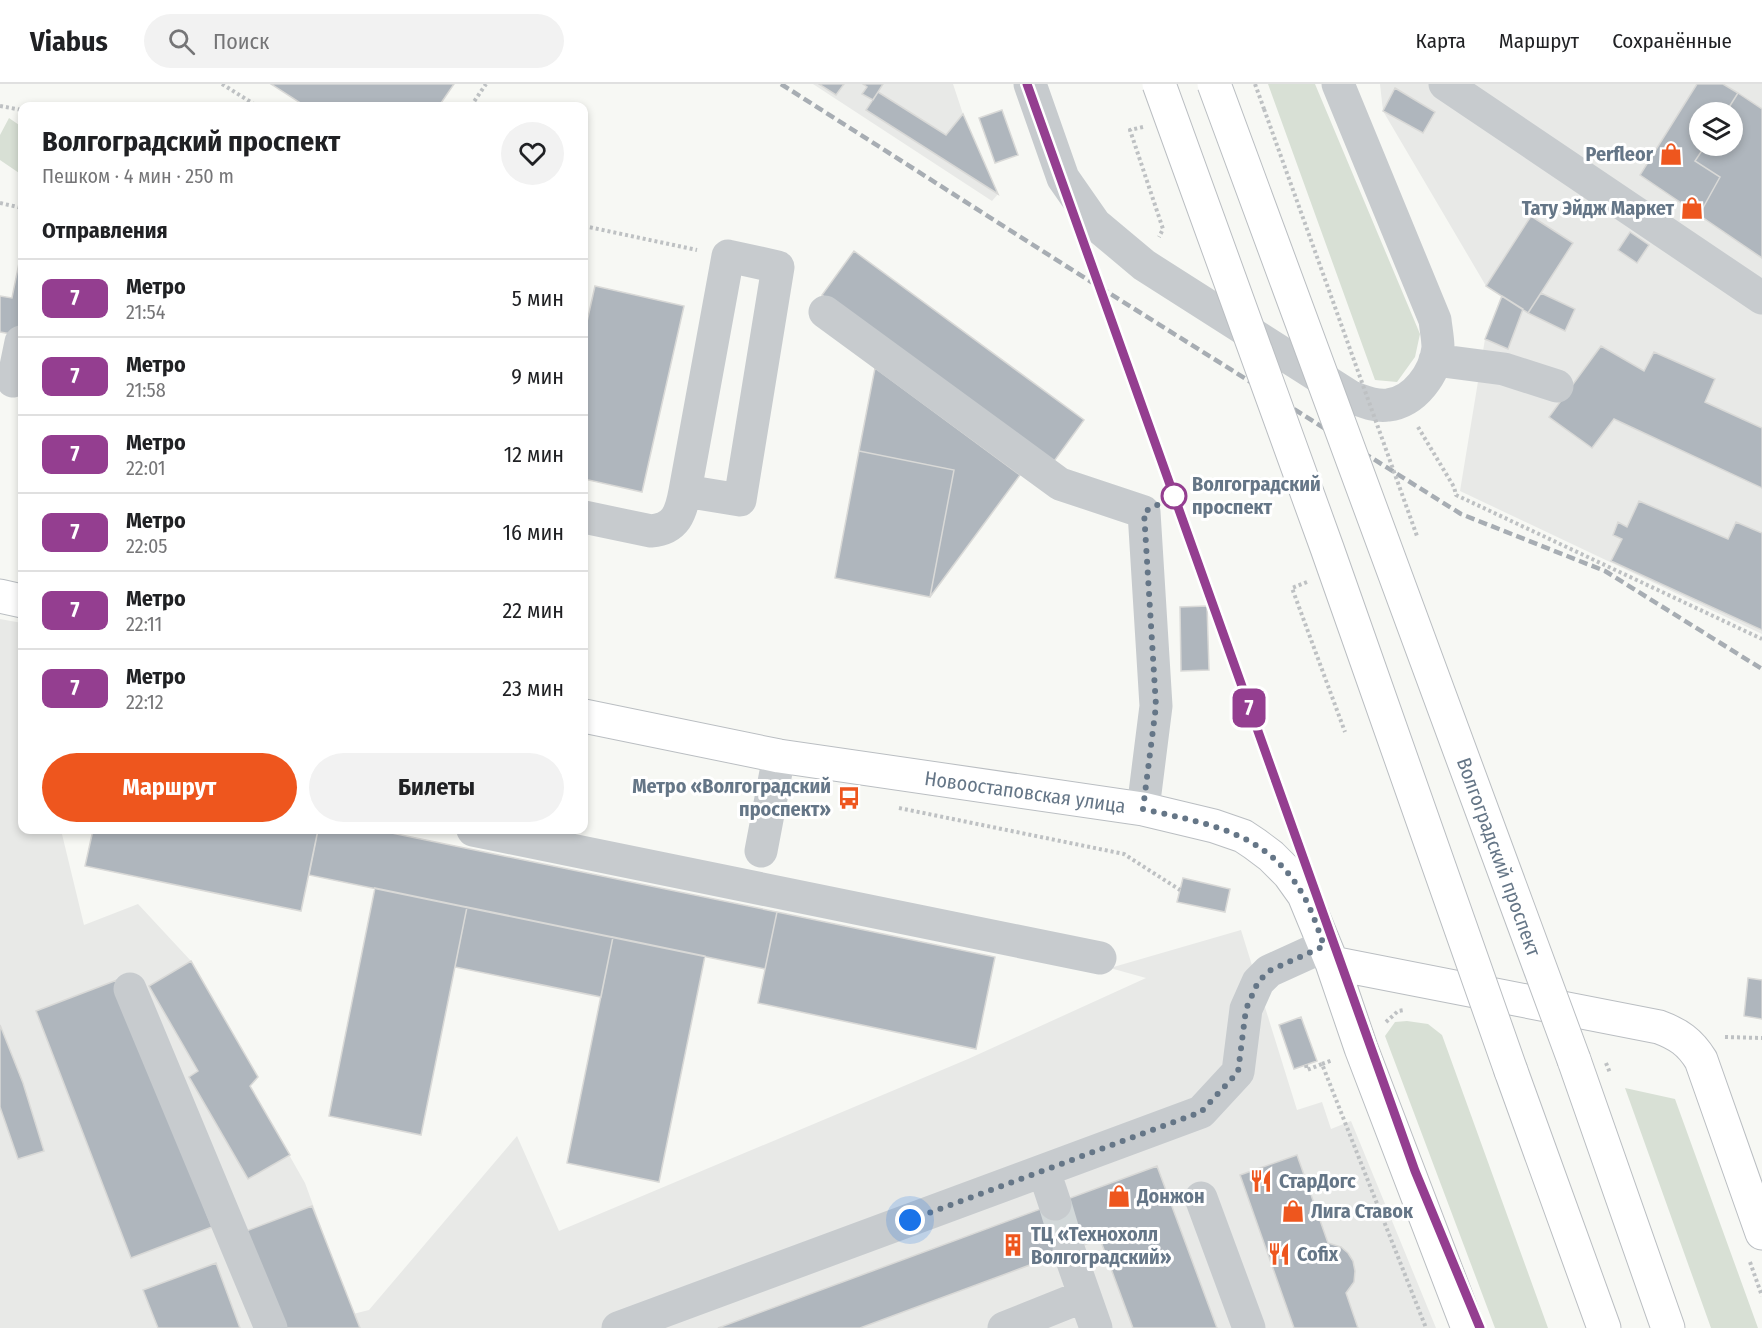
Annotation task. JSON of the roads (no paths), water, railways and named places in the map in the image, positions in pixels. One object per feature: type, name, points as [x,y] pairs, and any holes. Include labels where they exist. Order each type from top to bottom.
[{"type":"main road","points":[[1159,84],[1327,548],[1604,1328]]},
{"type":"main road","name":"Волгоградский проспект","points":[[1214,84],[1574,1060],[1668,1328]]},
{"type":"main road","points":[[0,596],[18,600]]},
{"type":"main road","name":"Новоостаповская улица","points":[[588,717],[779,756],[1143,809],[1214,826],[1243,836],[1263,850],[1289,874],[1304,895],[1468,1328]]},
{"type":"main road","points":[[1328,955],[1659,1027],[1683,1038],[1693,1047],[1701,1060],[1762,1233]]},
{"type":"street","points":[[1030,84],[1063,178],[1095,224],[1144,265],[1351,397],[1373,405],[1389,405],[1407,399],[1433,369],[1438,348],[1435,320],[1338,84]]},
{"type":"street","points":[[1445,84],[1762,298]]},
{"type":"street","points":[[588,518],[651,531],[662,530],[676,518],[682,507],[728,256],[778,267],[740,500],[685,491]]},
{"type":"street","points":[[825,312],[1060,484],[1144,512],[1156,706],[1143,809]]},
{"type":"street","points":[[12,381],[18,355]]},
{"type":"street","points":[[1435,360],[1504,369],[1557,386]]},
{"type":"street","points":[[761,851],[779,756]]},
{"type":"street","points":[[493,834],[1100,958]]},
{"type":"street","points":[[618,1328],[1201,1112],[1238,1072],[1246,1009],[1258,982],[1269,971],[1328,955]]},
{"type":"street","points":[[130,989],[271,1328]]},
{"type":"street","points":[[1044,1171],[1055,1204]]},
{"type":"street","points":[[1201,1198],[1249,1328]]},
{"type":"street","points":[[1069,1251],[1096,1328]]},
{"type":"street","points":[[1004,1328],[1084,1296]]},
{"type":"tunnel","points":[[1055,1204],[1069,1251]]},
{"type":"railway","points":[[781,84],[1461,514],[1605,571],[1762,669]]},
{"type":"metro line","name":"7","points":[[1027,84],[1415,1171],[1480,1328]]},
{"type":"place","name":"Perfleor","points":[[1671,154]]},
{"type":"place","name":"Тату Эйдж Маркет","points":[[1692,208]]},
{"type":"place","name":"Волгоградский проспект","points":[[1174,496]]},
{"type":"place","name":"Метро «Волгоградский проспект»","points":[[849,798]]},
{"type":"place","name":"СтарДогс","points":[[1261,1181]]},
{"type":"place","name":"Донжон","points":[[1119,1196]]},
{"type":"place","name":"Лига Ставок","points":[[1293,1211]]},
{"type":"place","name":"ТЦ «Технохолл Волгоградский»","points":[[1013,1245]]},
{"type":"place","name":"Cofix","points":[[1279,1254]]}]
